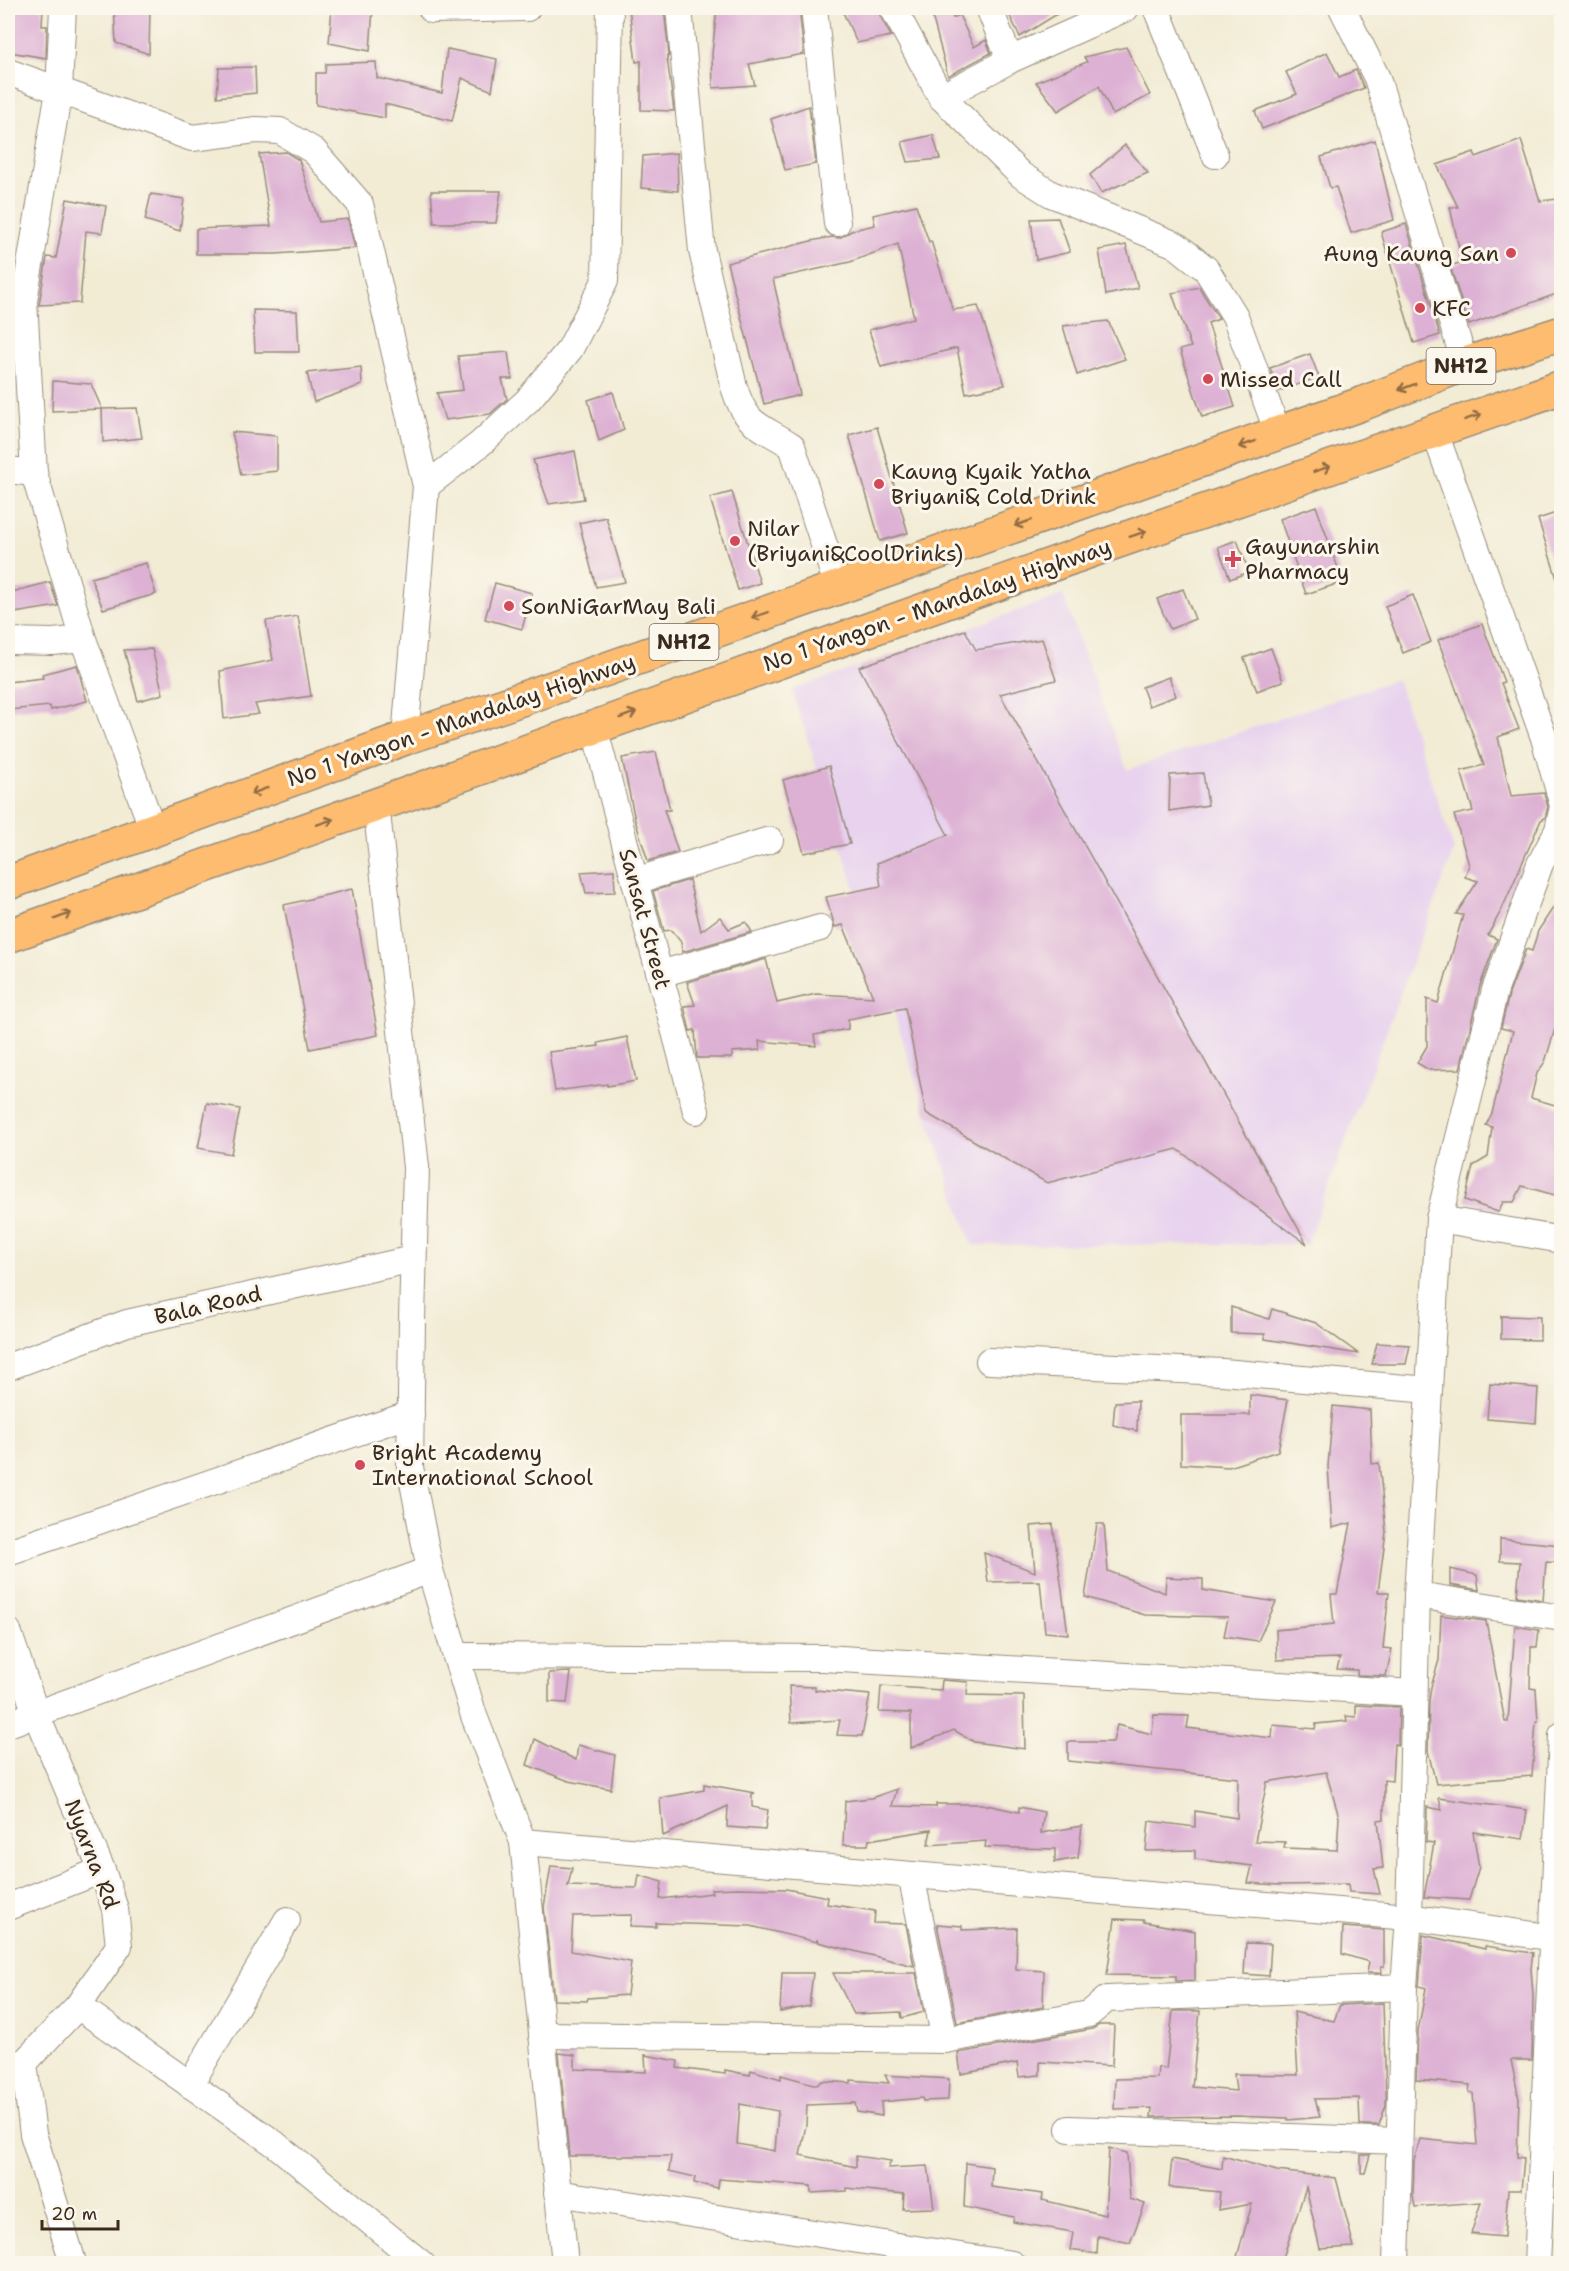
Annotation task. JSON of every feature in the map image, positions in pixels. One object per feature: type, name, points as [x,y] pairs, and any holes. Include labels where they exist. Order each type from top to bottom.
[{"type":"highway","name":"No 1 Yangon - Mandalay Highway","points":[[8,883],[405,738],[1089,500],[1361,404],[1466,364],[1562,333]]},
{"type":"highway","name":"No 1 Yangon - Mandalay Highway","points":[[8,936],[210,862],[1104,546],[1562,387]]},
{"type":"highway","points":[[1361,404],[1378,450]]},
{"type":"highway","points":[[1089,500],[1104,546]]},
{"type":"highway","points":[[792,603],[806,652]]},
{"type":"highway","points":[[504,705],[519,753]]},
{"type":"highway","points":[[194,815],[210,862]]},
{"type":"street","points":[[63,8],[60,90],[24,301],[34,472],[82,639],[153,830]]},
{"type":"street","points":[[432,10],[526,8]]},
{"type":"street","points":[[426,486],[480,444],[528,400],[570,349],[605,281],[610,8]]},
{"type":"street","points":[[679,8],[702,251],[734,387],[740,408],[749,420],[792,446],[838,588]]},
{"type":"street","points":[[814,8],[837,223]]},
{"type":"street","points":[[892,8],[941,97],[1021,175],[1051,194],[1176,245],[1206,269],[1235,316],[1278,433]]},
{"type":"street","points":[[989,8],[1010,60]]},
{"type":"street","points":[[941,97],[1010,60],[1126,8]]},
{"type":"street","points":[[1155,8],[1215,155]]},
{"type":"street","points":[[1342,8],[1377,78],[1466,364]]},
{"type":"street","points":[[8,72],[192,138],[256,130],[280,131],[314,151],[360,204],[426,486],[405,738]]},
{"type":"street","points":[[1434,430],[1553,735],[1562,802]]},
{"type":"street","points":[[8,470],[34,472]]},
{"type":"street","points":[[8,641],[53,642],[82,639]]},
{"type":"street","name":"Sansat Street","points":[[594,727],[696,1111]]},
{"type":"street","points":[[376,804],[416,1167],[410,1467],[430,1570],[474,1716],[523,1842],[565,2264]]},
{"type":"street","points":[[1396,2264],[1404,1987],[1409,1917],[1417,1595],[1439,1219],[1495,990],[1540,864],[1558,830],[1562,811]]},
{"type":"street","points":[[635,881],[770,840]]},
{"type":"street","points":[[660,974],[820,928]]},
{"type":"street","points":[[1439,1219],[1562,1240]]},
{"type":"street","name":"Bala Road","points":[[8,1367],[127,1323],[413,1259]]},
{"type":"street","points":[[989,1361],[1223,1372],[1429,1390]]},
{"type":"street","points":[[8,1552],[411,1414]]},
{"type":"street","points":[[8,1724],[430,1570]]},
{"type":"street","points":[[1417,1595],[1562,1618]]},
{"type":"street","name":"Nyarna Rd","points":[[8,1631],[36,1714],[102,1870],[115,1909],[119,1946],[78,2006],[24,2063],[33,2134],[72,2259],[71,2264]]},
{"type":"street","points":[[456,1656],[824,1658],[1414,1693]]},
{"type":"street","points":[[1536,2264],[1557,1938],[1562,1735]]},
{"type":"street","points":[[523,1842],[1409,1917],[1557,1938]]},
{"type":"street","points":[[8,1907],[102,1870]]},
{"type":"street","points":[[911,1875],[945,2040]]},
{"type":"street","points":[[190,2085],[287,1920]]},
{"type":"street","points":[[542,2035],[945,2040],[1089,2014],[1107,1999],[1404,1987]]},
{"type":"street","points":[[78,2006],[275,2144],[422,2264]]},
{"type":"street","points":[[1069,2129],[1399,2141]]},
{"type":"street","points":[[557,2193],[910,2256],[1012,2264]]},
{"type":"shaded area","points":[[1063,595],[1127,770],[1397,679],[1454,850],[1307,1244],[972,1245],[926,1113],[792,690]]},
{"type":"building","points":[[8,8],[43,8],[42,26],[47,26],[46,58],[10,52]]},
{"type":"building","points":[[114,8],[150,8],[149,54],[116,43]]},
{"type":"building","points":[[332,8],[373,8],[370,51],[329,43]]},
{"type":"building","points":[[629,8],[664,8],[674,111],[641,110],[641,61],[636,62]]},
{"type":"building","points":[[717,8],[799,8],[804,54],[749,64],[755,85],[713,88],[712,54]]},
{"type":"building","points":[[841,8],[875,8],[876,14],[879,14],[891,36],[857,43]]},
{"type":"building","points":[[930,8],[949,8],[953,18],[959,15],[974,47],[986,40],[991,53],[948,76]]},
{"type":"building","points":[[1006,8],[1067,8],[1020,37]]},
{"type":"building","points":[[1126,47],[1150,95],[1113,115],[1099,86],[1058,111],[1036,82],[1087,62],[1084,57]]},
{"type":"building","points":[[447,49],[497,59],[492,91],[462,78],[452,121],[385,104],[385,118],[316,105],[316,73],[325,73],[326,64],[376,62],[377,78],[442,93]]},
{"type":"building","points":[[1327,52],[1339,77],[1356,70],[1364,88],[1262,129],[1255,111],[1297,94],[1286,72]]},
{"type":"building","points":[[255,67],[256,93],[217,97],[219,68]]},
{"type":"building","points":[[809,106],[816,164],[785,170],[771,119]]},
{"type":"building","points":[[933,135],[940,159],[908,162],[902,142]]},
{"type":"building","points":[[1375,140],[1394,220],[1351,233],[1336,187],[1330,188],[1321,157]]},
{"type":"building","name":"Aung Kaung San","points":[[1521,140],[1540,201],[1558,199],[1562,215],[1562,292],[1469,325],[1450,266],[1462,262],[1450,207],[1458,207],[1437,165],[1474,152],[1476,157]]},
{"type":"building","points":[[1125,145],[1148,173],[1101,193],[1090,175]]},
{"type":"building","points":[[286,152],[299,160],[319,222],[348,219],[355,248],[276,254],[196,254],[196,229],[271,226],[259,154]]},
{"type":"building","points":[[677,153],[678,191],[641,188],[643,156]]},
{"type":"building","points":[[431,191],[501,191],[496,223],[434,223]]},
{"type":"building","points":[[151,194],[184,199],[180,231],[145,220]]},
{"type":"building","points":[[67,199],[106,206],[102,233],[86,231],[80,303],[39,305],[47,257],[56,258]]},
{"type":"building","points":[[916,205],[929,242],[931,241],[953,310],[978,306],[1005,385],[966,393],[957,348],[881,367],[869,330],[914,318],[898,244],[850,262],[773,279],[800,395],[764,404],[727,263],[811,241],[839,238],[853,230],[875,225],[873,215]]},
{"type":"building","points":[[1058,218],[1070,252],[1036,260],[1031,219]]},
{"type":"building","points":[[1406,224],[1440,335],[1414,343],[1381,232]]},
{"type":"building","points":[[1126,245],[1138,288],[1106,295],[1099,250]]},
{"type":"building","points":[[1199,287],[1219,319],[1208,323],[1235,407],[1202,417],[1180,350],[1191,347],[1172,293]]},
{"type":"building","points":[[253,310],[297,311],[299,352],[255,352]]},
{"type":"building","points":[[1108,321],[1125,359],[1077,375],[1063,326]]},
{"type":"building","points":[[508,352],[512,379],[502,379],[507,399],[490,414],[445,420],[437,393],[463,390],[458,356]]},
{"type":"building","points":[[1310,354],[1319,377],[1279,391],[1270,368]]},
{"type":"building","points":[[361,367],[362,385],[314,402],[307,373]]},
{"type":"building","points":[[53,381],[91,384],[102,409],[52,411]]},
{"type":"building","points":[[613,392],[624,430],[599,441],[588,400]]},
{"type":"building","points":[[137,408],[142,438],[103,442],[102,409]]},
{"type":"building","name":"Kaung Kyaik Yatha Briyani& Cold Drink","points":[[877,427],[908,533],[880,541],[849,435]]},
{"type":"building","points":[[232,432],[277,436],[277,471],[241,475]]},
{"type":"building","points":[[575,451],[584,499],[549,504],[533,460]]},
{"type":"building","name":"Nilar (Briyani&CoolDrinks)","points":[[732,492],[760,583],[738,590],[710,498]]},
{"type":"building","points":[[1316,506],[1343,582],[1306,594],[1280,519]]},
{"type":"building","points":[[1562,511],[1562,578],[1557,579],[1538,519]]},
{"type":"building","points":[[606,517],[625,582],[596,587],[579,523]]},
{"type":"building","name":"Gayunarshin Pharmacy","points":[[1237,540],[1249,572],[1230,579],[1218,547]]},
{"type":"building","points":[[146,563],[156,594],[103,609],[91,578]]},
{"type":"building","points":[[50,582],[58,606],[8,614],[8,593]]},
{"type":"building","name":"SonNiGarMay Bali","points":[[495,583],[532,593],[522,629],[485,619]]},
{"type":"building","points":[[1183,589],[1195,619],[1170,629],[1157,599]]},
{"type":"building","points":[[1413,595],[1431,642],[1403,653],[1385,606]]},
{"type":"building","points":[[298,616],[311,696],[255,704],[259,714],[224,719],[220,671],[273,660],[266,621]]},
{"type":"building","points":[[1482,624],[1519,729],[1498,737],[1511,796],[1544,793],[1548,807],[1545,818],[1541,820],[1502,909],[1488,935],[1497,939],[1480,986],[1460,1069],[1429,1070],[1417,1063],[1427,1046],[1427,999],[1438,1003],[1463,915],[1456,914],[1478,881],[1465,877],[1469,865],[1454,815],[1473,811],[1461,771],[1484,765],[1438,640]]},
{"type":"building","points":[[965,630],[976,650],[1042,639],[1056,680],[1000,694],[1307,1244],[1177,1149],[1047,1183],[926,1113],[905,1008],[848,1019],[848,1029],[814,1035],[816,1046],[759,1041],[760,1050],[732,1052],[732,1058],[697,1058],[695,1030],[690,1031],[684,1006],[695,1005],[687,982],[766,959],[777,1003],[816,994],[873,997],[843,925],[835,927],[826,897],[881,886],[877,863],[948,835],[859,667]]},
{"type":"building","points":[[1271,648],[1283,681],[1257,691],[1244,658]]},
{"type":"building","points":[[152,649],[163,694],[138,701],[124,650]]},
{"type":"building","points":[[77,665],[87,701],[51,710],[50,706],[9,710],[8,682],[43,678],[42,674]]},
{"type":"building","points":[[1169,677],[1176,696],[1149,706],[1142,687]]},
{"type":"building","points":[[656,752],[670,810],[664,810],[678,852],[648,861],[635,820],[622,758]]},
{"type":"building","points":[[829,766],[850,844],[804,853],[783,780]]},
{"type":"building","points":[[1203,773],[1208,805],[1169,811],[1170,775]]},
{"type":"building","points":[[614,870],[615,892],[586,893],[581,872]]},
{"type":"building","points":[[689,880],[701,931],[720,917],[729,929],[746,922],[752,932],[682,952],[681,942],[671,930],[664,931],[653,891]]},
{"type":"building","points":[[352,889],[378,1035],[310,1049],[284,905]]},
{"type":"building","points":[[1562,894],[1562,1019],[1558,1019],[1545,1062],[1537,1073],[1531,1098],[1562,1107],[1562,1197],[1522,1186],[1514,1202],[1503,1202],[1498,1212],[1465,1200],[1473,1166],[1488,1157],[1492,1127],[1486,1125],[1492,1113],[1513,1031],[1501,1028],[1509,994],[1526,949],[1532,951],[1538,931]]},
{"type":"building","points":[[627,1037],[636,1081],[555,1091],[549,1052],[599,1046],[598,1043]]},
{"type":"building","points":[[207,1103],[240,1109],[231,1154],[198,1148]]},
{"type":"building","points":[[1231,1307],[1269,1319],[1272,1309],[1316,1323],[1359,1354],[1265,1339],[1265,1334],[1231,1333]]},
{"type":"building","points":[[1501,1316],[1540,1317],[1540,1340],[1501,1339]]},
{"type":"building","points":[[1377,1343],[1410,1345],[1406,1364],[1372,1364]]},
{"type":"building","points":[[1490,1384],[1538,1388],[1536,1423],[1487,1419]]},
{"type":"building","points":[[1250,1395],[1288,1400],[1278,1451],[1229,1467],[1181,1464],[1181,1415],[1250,1415]]},
{"type":"building","points":[[1138,1401],[1137,1431],[1113,1425],[1115,1402]]},
{"type":"building","points":[[1333,1406],[1370,1410],[1372,1464],[1379,1463],[1386,1532],[1378,1592],[1389,1592],[1383,1648],[1392,1649],[1386,1676],[1357,1675],[1357,1670],[1337,1669],[1340,1658],[1277,1660],[1276,1630],[1334,1624],[1331,1594],[1337,1594],[1351,1523],[1332,1528],[1328,1466]]},
{"type":"building","points":[[1053,1524],[1068,1634],[1045,1632],[1040,1581],[988,1582],[984,1553],[1035,1572],[1031,1526]]},
{"type":"building","points":[[1097,1524],[1104,1524],[1108,1571],[1165,1593],[1166,1577],[1203,1579],[1203,1590],[1276,1602],[1258,1641],[1224,1636],[1228,1617],[1145,1615],[1085,1597]]},
{"type":"building","points":[[1500,1539],[1562,1545],[1562,1563],[1546,1562],[1543,1600],[1517,1596],[1520,1562],[1500,1561]]},
{"type":"building","points":[[1450,1569],[1477,1575],[1479,1590],[1450,1585]]},
{"type":"building","points":[[1441,1615],[1486,1621],[1505,1722],[1508,1722],[1515,1626],[1539,1630],[1537,1647],[1531,1647],[1530,1688],[1536,1689],[1538,1722],[1536,1722],[1532,1776],[1436,1784],[1428,1751],[1429,1701],[1439,1660]]},
{"type":"building","points":[[571,1672],[567,1703],[549,1702],[549,1673]]},
{"type":"building","points":[[942,1680],[968,1682],[967,1695],[1024,1696],[1025,1749],[974,1742],[954,1730],[911,1748],[911,1713],[879,1712],[881,1686],[941,1690]]},
{"type":"building","points":[[789,1686],[815,1687],[815,1690],[870,1695],[862,1736],[837,1735],[840,1720],[791,1723]]},
{"type":"building","points":[[1356,1705],[1399,1707],[1398,1745],[1394,1744],[1392,1781],[1384,1780],[1384,1819],[1378,1820],[1383,1868],[1374,1869],[1380,1894],[1349,1892],[1348,1884],[1248,1883],[1252,1866],[1195,1859],[1195,1850],[1146,1851],[1149,1821],[1195,1827],[1195,1811],[1237,1818],[1238,1778],[1068,1761],[1068,1742],[1113,1742],[1117,1725],[1152,1734],[1154,1715],[1189,1716],[1187,1728],[1272,1738],[1273,1725],[1315,1729],[1316,1724],[1347,1721],[1346,1716],[1356,1717]],"holes":[[[1326,1772],[1339,1817],[1337,1850],[1284,1848],[1285,1842],[1255,1841],[1267,1782]]]},
{"type":"building","points":[[535,1739],[576,1760],[578,1745],[615,1755],[611,1789],[569,1781],[527,1765]]},
{"type":"building","points":[[704,1784],[755,1793],[752,1794],[752,1807],[768,1810],[765,1830],[727,1827],[728,1806],[663,1836],[660,1798],[704,1790]]},
{"type":"building","points":[[897,1789],[892,1806],[936,1807],[936,1804],[982,1804],[1019,1812],[1019,1807],[1044,1812],[1041,1833],[1082,1826],[1078,1858],[1055,1862],[1055,1849],[985,1847],[986,1841],[928,1845],[931,1830],[869,1840],[868,1845],[843,1845],[845,1801],[871,1798]]},
{"type":"building","points":[[1439,1798],[1527,1810],[1523,1839],[1473,1832],[1479,1867],[1469,1900],[1424,1897],[1434,1843],[1426,1842],[1427,1807],[1442,1810]]},
{"type":"building","points":[[551,1866],[572,1868],[568,1886],[637,1888],[639,1875],[662,1882],[660,1899],[712,1893],[711,1889],[737,1888],[786,1889],[828,1897],[827,1904],[875,1911],[874,1923],[906,1924],[914,1966],[817,1940],[816,1942],[751,1926],[656,1923],[656,1927],[630,1926],[632,1915],[573,1916],[571,1951],[631,1962],[627,1995],[588,1998],[587,2001],[554,2000],[544,1907]]},
{"type":"building","points":[[1115,1919],[1144,1920],[1144,1922],[1195,1931],[1195,1980],[1176,1981],[1176,1976],[1107,1975]]},
{"type":"building","points":[[937,1924],[962,1926],[962,1930],[1017,1928],[1016,1969],[1044,1971],[1043,2007],[957,2023]]},
{"type":"building","points":[[1343,1927],[1384,1930],[1382,1973],[1367,1973],[1369,1962],[1342,1954]]},
{"type":"building","points":[[1423,1935],[1485,1949],[1485,1946],[1533,1953],[1531,1968],[1532,2060],[1511,2060],[1519,2099],[1517,2157],[1524,2158],[1521,2190],[1508,2190],[1504,2237],[1471,2234],[1481,2202],[1415,2207],[1414,2161],[1420,2139],[1477,2145],[1473,2093],[1469,2092],[1470,2085],[1416,2080],[1418,2031],[1426,1988],[1419,1986]]},
{"type":"building","points":[[1246,1943],[1271,1944],[1269,1976],[1244,1974]]},
{"type":"building","points":[[782,1973],[813,1973],[809,2006],[780,2012]]},
{"type":"building","points":[[833,1973],[916,1973],[924,2012],[902,2018],[901,2012],[854,2014]]},
{"type":"building","points":[[1383,2003],[1386,2105],[1379,2125],[1360,2125],[1359,2098],[1315,2099],[1320,2117],[1288,2120],[1288,2118],[1237,2116],[1151,2117],[1152,2108],[1114,2109],[1115,2079],[1157,2078],[1158,2067],[1166,2069],[1173,2011],[1200,2011],[1192,2087],[1236,2091],[1234,2074],[1298,2075],[1294,2012],[1334,2021],[1340,2005]]},
{"type":"building","points":[[1099,2025],[1114,2025],[1112,2066],[1040,2062],[1040,2075],[1019,2077],[1017,2063],[961,2074],[958,2053],[1092,2029]]},
{"type":"building","points":[[559,2053],[575,2055],[575,2069],[646,2072],[645,2055],[678,2061],[677,2068],[725,2074],[725,2070],[750,2075],[751,2070],[781,2079],[781,2075],[817,2085],[822,2081],[851,2083],[851,2080],[889,2083],[885,2075],[949,2079],[948,2100],[923,2101],[922,2098],[881,2102],[882,2116],[857,2112],[855,2103],[807,2105],[800,2155],[856,2167],[856,2156],[891,2161],[888,2168],[928,2166],[934,2208],[903,2209],[904,2194],[847,2188],[847,2191],[811,2193],[811,2186],[719,2179],[718,2188],[694,2183],[695,2177],[669,2171],[671,2156],[569,2156]],"holes":[[[740,2104],[778,2111],[775,2151],[737,2144]]]},
{"type":"building","points":[[1109,2148],[1127,2153],[1130,2199],[1145,2204],[1130,2243],[1098,2236],[1097,2254],[1070,2250],[1073,2232],[1013,2222],[1014,2217],[964,2207],[966,2163],[992,2167],[991,2187],[1043,2194],[1042,2200],[1105,2215]]},
{"type":"building","points":[[1361,2155],[1370,2155],[1365,2173],[1361,2173]]},
{"type":"building","points":[[1223,2156],[1277,2171],[1336,2178],[1354,2247],[1320,2249],[1306,2187],[1281,2264],[1235,2264],[1252,2204],[1218,2210],[1220,2192],[1169,2187],[1172,2159],[1222,2169]]},
{"type":"place","name":"Aung Kaung San","points":[[1511,253]]},
{"type":"place","name":"KFC","points":[[1420,308]]},
{"type":"place","name":"Missed Call","points":[[1208,379]]},
{"type":"place","name":"Kaung Kyaik Yatha Briyani& Cold Drink","points":[[879,484]]},
{"type":"place","name":"Nilar (Briyani&CoolDrinks)","points":[[735,541]]},
{"type":"place","name":"Gayunarshin Pharmacy","points":[[1233,559]]},
{"type":"place","name":"SonNiGarMay Bali","points":[[509,606]]},
{"type":"place","name":"Bright Academy International School","points":[[360,1465]]}]
